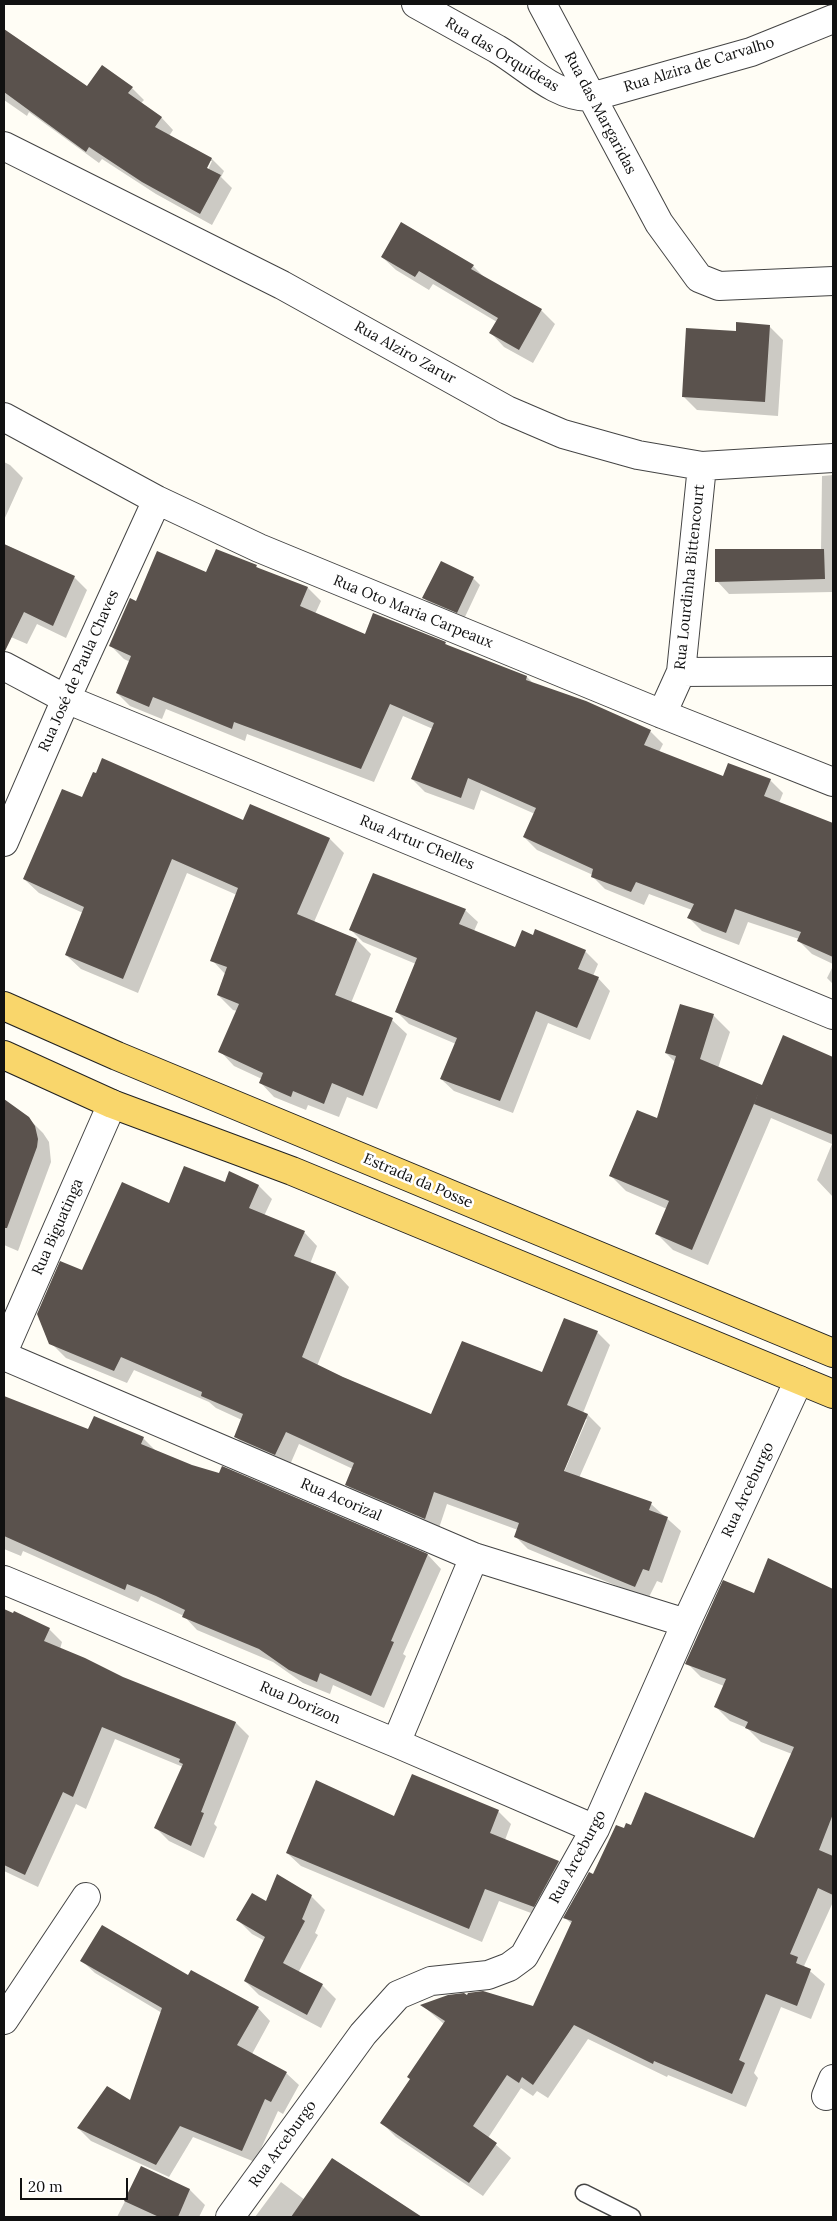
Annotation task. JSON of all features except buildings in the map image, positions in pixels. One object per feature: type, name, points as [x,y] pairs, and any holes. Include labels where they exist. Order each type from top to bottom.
[{"type":"main road","name":"Estrada da Posse","points":[[4,1006],[117,1056],[833,1353]]},
{"type":"main road","points":[[4,1055],[112,1104],[292,1171],[833,1394]]},
{"type":"street","name":"Rua das Orquideas","points":[[416,4],[498,50],[561,91],[579,98],[591,98]]},
{"type":"street","name":"Rua das Margaridas","points":[[542,4],[658,223],[699,278],[719,286],[833,281]]},
{"type":"street","name":"Rua Alzira de Carvalho","points":[[591,98],[751,52],[833,20]]},
{"type":"street","name":"Rua Alziro Zarur","points":[[4,146],[282,285],[506,410],[563,434],[638,455],[702,466],[833,458]]},
{"type":"street","name":"Rua Oto Maria Carpeaux","points":[[4,417],[157,500],[259,548],[662,714],[833,782]]},
{"type":"street","name":"Rua Lourdinha Bittencourt","points":[[662,714],[681,672],[702,466]]},
{"type":"street","name":"Rua José de Paula Chaves","points":[[4,842],[66,698],[157,500]]},
{"type":"street","name":"Rua Artur Chelles","points":[[4,666],[66,698],[833,1015]]},
{"type":"street","points":[[681,672],[833,671]]},
{"type":"street","name":"Rua Biguatinga","points":[[4,1350],[112,1104]]},
{"type":"street","name":"Rua Acorizal","points":[[4,1356],[474,1556],[686,1623]]},
{"type":"street","name":"Rua Arceburgo","points":[[230,2217],[363,2034],[398,1995],[431,1981],[488,1975],[509,1966],[524,1956],[595,1829],[686,1623],[799,1380]]},
{"type":"street","points":[[396,1743],[474,1556]]},
{"type":"street","name":"Rua Dorizon","points":[[4,1580],[396,1743],[595,1829]]},
{"type":"street","points":[[4,2019],[86,1898]]},
{"type":"lane","points":[[584,2193],[632,2217]]}]
